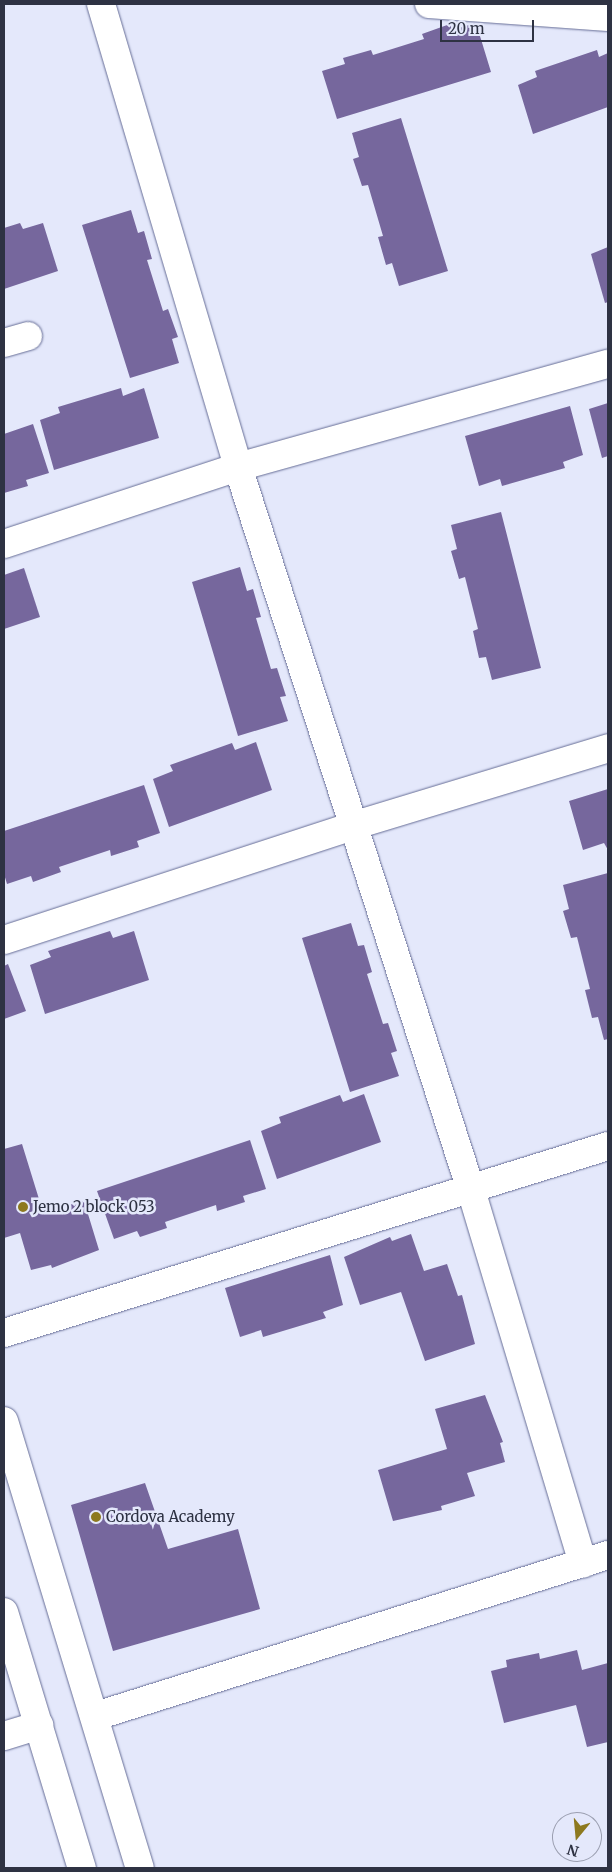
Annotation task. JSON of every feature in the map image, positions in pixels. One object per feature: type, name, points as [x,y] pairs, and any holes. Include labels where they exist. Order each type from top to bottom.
[{"type":"street","points":[[101,4],[238,467],[352,826],[471,1190],[583,1564]]},
{"type":"street","points":[[429,4],[608,17]]},
{"type":"street","points":[[4,544],[238,467],[608,364]]},
{"type":"street","points":[[4,940],[352,826],[608,748]]},
{"type":"street","points":[[4,1332],[471,1190],[608,1146]]},
{"type":"street","points":[[6,1437],[96,1716],[140,1868]]},
{"type":"street","points":[[96,1716],[608,1555]]},
{"type":"street","points":[[4,1612],[82,1868]]},
{"type":"street","points":[[4,1736],[39,1724]]},
{"type":"building","points":[[476,23],[491,72],[337,119],[322,71],[345,64],[343,58],[371,50],[373,55],[424,39],[422,34],[450,24],[452,30]]},
{"type":"building","points":[[597,50],[599,57],[608,53],[608,107],[533,134],[518,85],[537,77],[535,71]]},
{"type":"building","points":[[401,118],[448,271],[399,286],[392,263],[386,265],[378,237],[383,236],[368,185],[362,186],[353,159],[359,157],[352,133]]},
{"type":"building","points":[[131,210],[138,233],[144,231],[152,259],[147,260],[163,311],[168,309],[178,337],[172,339],[179,363],[130,378],[82,225]]},
{"type":"building","points":[[20,223],[23,229],[43,223],[58,271],[4,289],[4,228]]},
{"type":"building","points":[[608,247],[608,302],[605,303],[591,254]]},
{"type":"building","points":[[121,388],[123,396],[144,388],[159,438],[54,470],[40,420],[60,413],[58,407]]},
{"type":"building","points":[[608,403],[608,456],[602,458],[589,409]]},
{"type":"building","points":[[570,406],[583,455],[563,462],[565,468],[502,486],[500,479],[479,486],[465,436]]},
{"type":"building","points":[[33,424],[49,473],[26,480],[28,486],[4,493],[4,434]]},
{"type":"building","points":[[501,512],[541,668],[492,680],[486,657],[479,658],[473,631],[478,629],[465,577],[459,579],[451,551],[457,549],[451,525]]},
{"type":"building","points":[[240,567],[247,591],[253,589],[261,617],[256,618],[271,669],[277,668],[286,696],[280,697],[288,721],[238,736],[192,582]]},
{"type":"building","points":[[24,568],[40,617],[4,629],[4,575]]},
{"type":"building","points":[[256,742],[272,790],[169,827],[153,779],[173,771],[170,765],[232,743],[235,750]]},
{"type":"building","points":[[144,785],[160,833],[137,841],[139,847],[111,856],[110,850],[59,867],[61,872],[33,882],[31,876],[7,884],[4,874],[4,831]]},
{"type":"building","points":[[608,789],[608,850],[604,843],[583,850],[569,801]]},
{"type":"building","points":[[608,873],[608,1039],[604,1040],[598,1017],[592,1018],[585,990],[590,989],[577,937],[571,938],[563,911],[569,909],[563,885]]},
{"type":"building","points":[[351,923],[358,946],[364,945],[372,972],[367,974],[383,1024],[388,1023],[397,1051],[391,1053],[399,1076],[350,1092],[302,938]]},
{"type":"building","points":[[110,931],[113,938],[134,931],[149,980],[45,1014],[30,965],[51,957],[48,951]]},
{"type":"building","points":[[8,964],[26,1011],[4,1019],[4,966]]},
{"type":"building","points":[[364,1094],[381,1142],[277,1179],[261,1131],[281,1123],[279,1117],[340,1095],[343,1102]]},
{"type":"building","points":[[250,1140],[266,1189],[243,1196],[245,1202],[217,1211],[216,1205],[165,1222],[167,1228],[140,1237],[137,1231],[114,1239],[97,1191]]},
{"type":"building","name":"Jemo 2 block 053","points":[[22,1144],[43,1212],[84,1201],[99,1250],[52,1268],[51,1265],[31,1270],[20,1233],[4,1238],[4,1149]]},
{"type":"building","points":[[411,1234],[424,1271],[447,1264],[458,1296],[462,1295],[475,1344],[425,1361],[401,1292],[360,1305],[344,1257],[390,1237],[392,1241]]},
{"type":"building","points":[[330,1255],[343,1305],[323,1312],[326,1318],[263,1337],[261,1330],[240,1337],[225,1288]]},
{"type":"building","points":[[485,1395],[503,1442],[500,1443],[505,1462],[467,1473],[475,1496],[441,1506],[442,1510],[393,1521],[378,1470],[447,1449],[435,1409]]},
{"type":"building","points":[[145,1483],[168,1549],[238,1529],[260,1609],[113,1651],[71,1505]]},
{"type":"building","points":[[577,1650],[582,1670],[608,1663],[608,1742],[587,1747],[576,1705],[504,1723],[491,1671],[507,1667],[506,1660],[539,1653],[540,1659]]},
{"type":"place","name":"Jemo 2 block 053","points":[[23,1207]]},
{"type":"place","name":"Cordova Academy","points":[[96,1517]]}]
